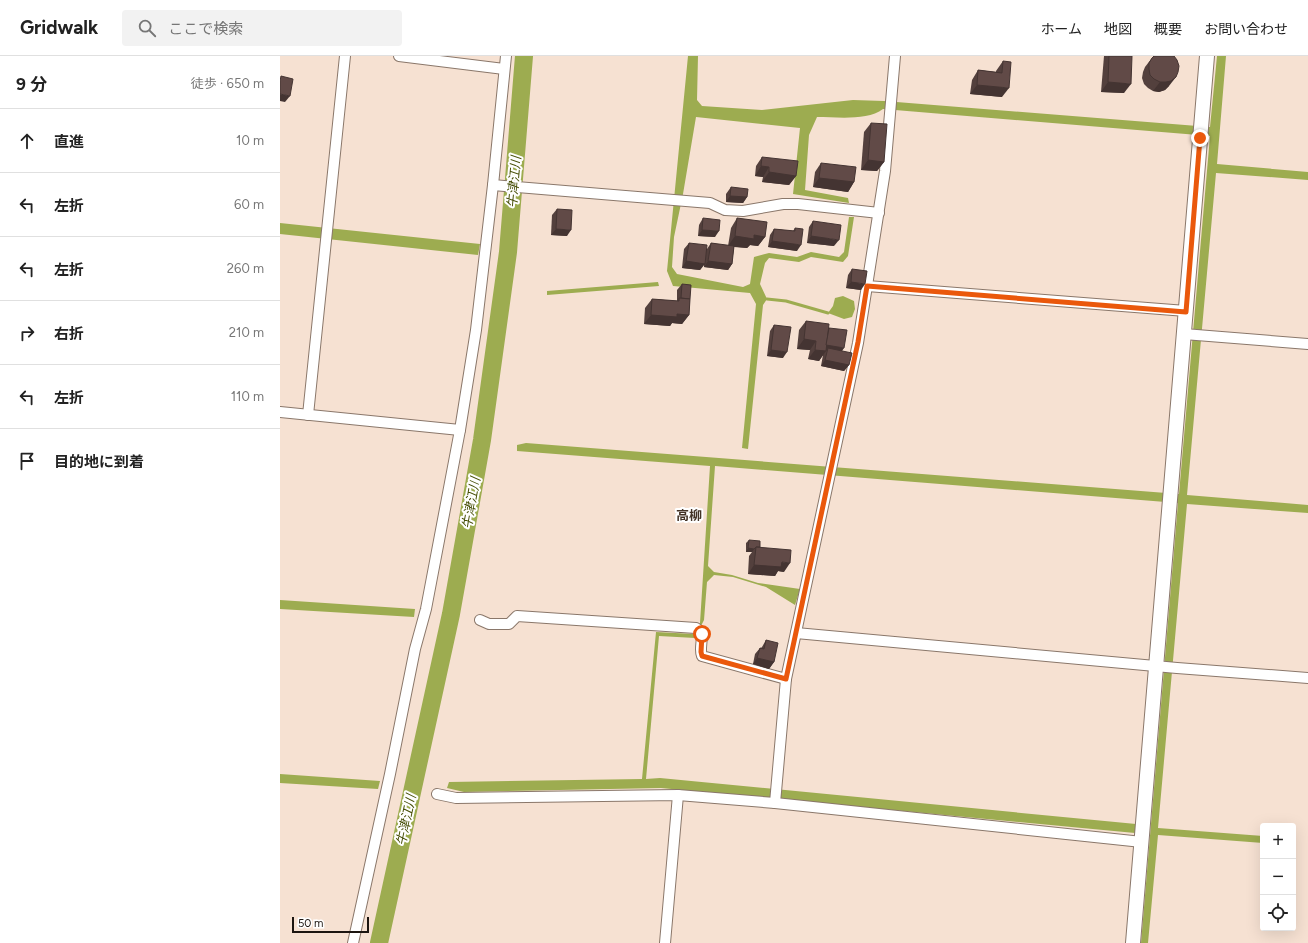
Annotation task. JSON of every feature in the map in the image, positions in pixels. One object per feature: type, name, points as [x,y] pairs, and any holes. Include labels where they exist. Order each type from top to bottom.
[{"type":"street","points":[[308,415],[345,56]]},
{"type":"street","points":[[399,56],[504,69]]},
{"type":"street","points":[[353,943],[390,774],[415,649],[426,609],[460,430],[476,330],[506,56]]},
{"type":"street","points":[[775,803],[786,679],[858,342],[879,213],[885,171],[895,56]]},
{"type":"street","points":[[1133,943],[1207,56]]},
{"type":"street","points":[[493,185],[710,203],[725,210],[743,211],[783,204],[798,204],[879,213]]},
{"type":"street","points":[[867,286],[1186,312]]},
{"type":"street","points":[[1184,334],[1308,344]]},
{"type":"street","points":[[280,412],[460,430]]},
{"type":"street","points":[[480,620],[489,624],[509,624],[517,616],[698,629],[702,634],[702,656],[786,679]]},
{"type":"street","points":[[796,633],[1177,668],[1308,678]]},
{"type":"street","points":[[437,794],[456,798],[678,795],[775,803],[1142,842]]},
{"type":"street","points":[[665,943],[678,795]]},
{"type":"shaded area","points":[[688,56],[698,56],[697,100],[702,106],[762,110],[853,100],[884,101],[1210,127],[1217,56],[1226,56],[1217,164],[1308,172],[1308,180],[1216,173],[1187,495],[1308,505],[1308,513],[1187,504],[1158,828],[1260,836],[1260,843],[1158,835],[1148,943],[1141,943],[1178,503],[715,466],[708,566],[714,572],[732,575],[758,583],[800,589],[795,605],[766,587],[733,577],[714,575],[707,582],[704,620],[695,638],[659,636],[646,779],[660,778],[1136,824],[1135,833],[661,788],[464,792],[447,788],[449,782],[642,779],[656,632],[694,634],[700,623],[710,466],[517,451],[517,445],[526,443],[1179,494],[1210,136],[883,109],[876,113],[860,117],[817,117],[809,135],[805,190],[848,198],[849,203],[793,194],[800,128],[696,117],[674,237],[672,267],[677,274],[743,287],[750,284],[754,257],[769,253],[797,257],[811,252],[839,257],[844,252],[849,217],[854,217],[848,256],[843,262],[811,257],[799,262],[769,258],[765,263],[760,284],[767,299],[763,305],[748,449],[742,448],[756,304],[750,293],[673,286],[667,271]]},
{"type":"shaded area","points":[[280,223],[480,244],[478,255],[280,234]]},
{"type":"shaded area","points":[[658,282],[659,286],[547,295],[547,291]]},
{"type":"shaded area","points":[[843,296],[854,301],[855,309],[852,317],[844,319],[828,313],[833,306],[835,298]]},
{"type":"shaded area","points":[[280,600],[415,609],[414,617],[280,609]]},
{"type":"shaded area","points":[[280,774],[380,781],[378,789],[280,783]]},
{"type":"building","points":[[1109,56],[1132,56],[1131,84],[1108,82]]},
{"type":"building","points":[[1154,56],[1174,56],[1179,66],[1176,77],[1171,81],[1166,82],[1160,82],[1154,79],[1150,75],[1149,63]]},
{"type":"building","points":[[1003,61],[1011,62],[1009,88],[977,85],[978,70],[1002,73]]},
{"type":"building","points":[[281,76],[293,79],[290,96],[280,94]]},
{"type":"building","points":[[871,123],[887,124],[884,162],[868,160]]},
{"type":"building","points":[[762,157],[798,161],[796,176],[769,172],[769,167],[761,166]]},
{"type":"building","points":[[821,163],[856,167],[854,182],[819,178]]},
{"type":"building","points":[[731,187],[748,189],[747,197],[730,196]]},
{"type":"building","points":[[557,209],[572,210],[571,230],[556,229]]},
{"type":"building","points":[[703,218],[720,220],[719,231],[702,230]]},
{"type":"building","points":[[737,218],[767,222],[765,237],[754,235],[754,239],[735,236]]},
{"type":"building","points":[[813,221],[841,225],[839,240],[811,236]]},
{"type":"building","points":[[795,228],[803,229],[801,245],[772,241],[774,229],[795,231]]},
{"type":"building","points":[[689,243],[707,245],[705,264],[686,261]]},
{"type":"building","points":[[711,243],[734,246],[732,264],[708,261]]},
{"type":"building","points":[[852,269],[867,271],[865,284],[851,282]]},
{"type":"building","points":[[682,284],[691,285],[690,299],[681,298]]},
{"type":"building","points":[[679,298],[690,299],[689,315],[677,314],[677,317],[651,315],[652,299],[679,301]]},
{"type":"building","points":[[806,321],[829,324],[826,351],[815,350],[816,341],[804,339]]},
{"type":"building","points":[[774,325],[791,327],[787,352],[771,350]]},
{"type":"building","points":[[829,328],[847,330],[844,348],[826,345]]},
{"type":"building","points":[[828,348],[852,353],[849,365],[825,360]]},
{"type":"building","points":[[749,540],[760,541],[760,547],[756,547],[754,549],[748,548]]},
{"type":"building","points":[[756,547],[791,550],[790,563],[782,562],[781,567],[754,565]]},
{"type":"building","points":[[766,640],[778,643],[774,662],[757,658],[760,648],[764,649]]},
{"type":"waterway","name":"牛津江川","points":[[379,943],[451,614],[482,440],[508,252],[524,56]]},
{"type":"waterway","points":[[767,299],[786,301],[828,313]]},
{"type":"district","name":"高柳","points":[[689,515]]},
{"type":"route","points":[[702,634],[702,656],[786,679],[858,342],[867,286],[1186,312],[1200,138]]}]
